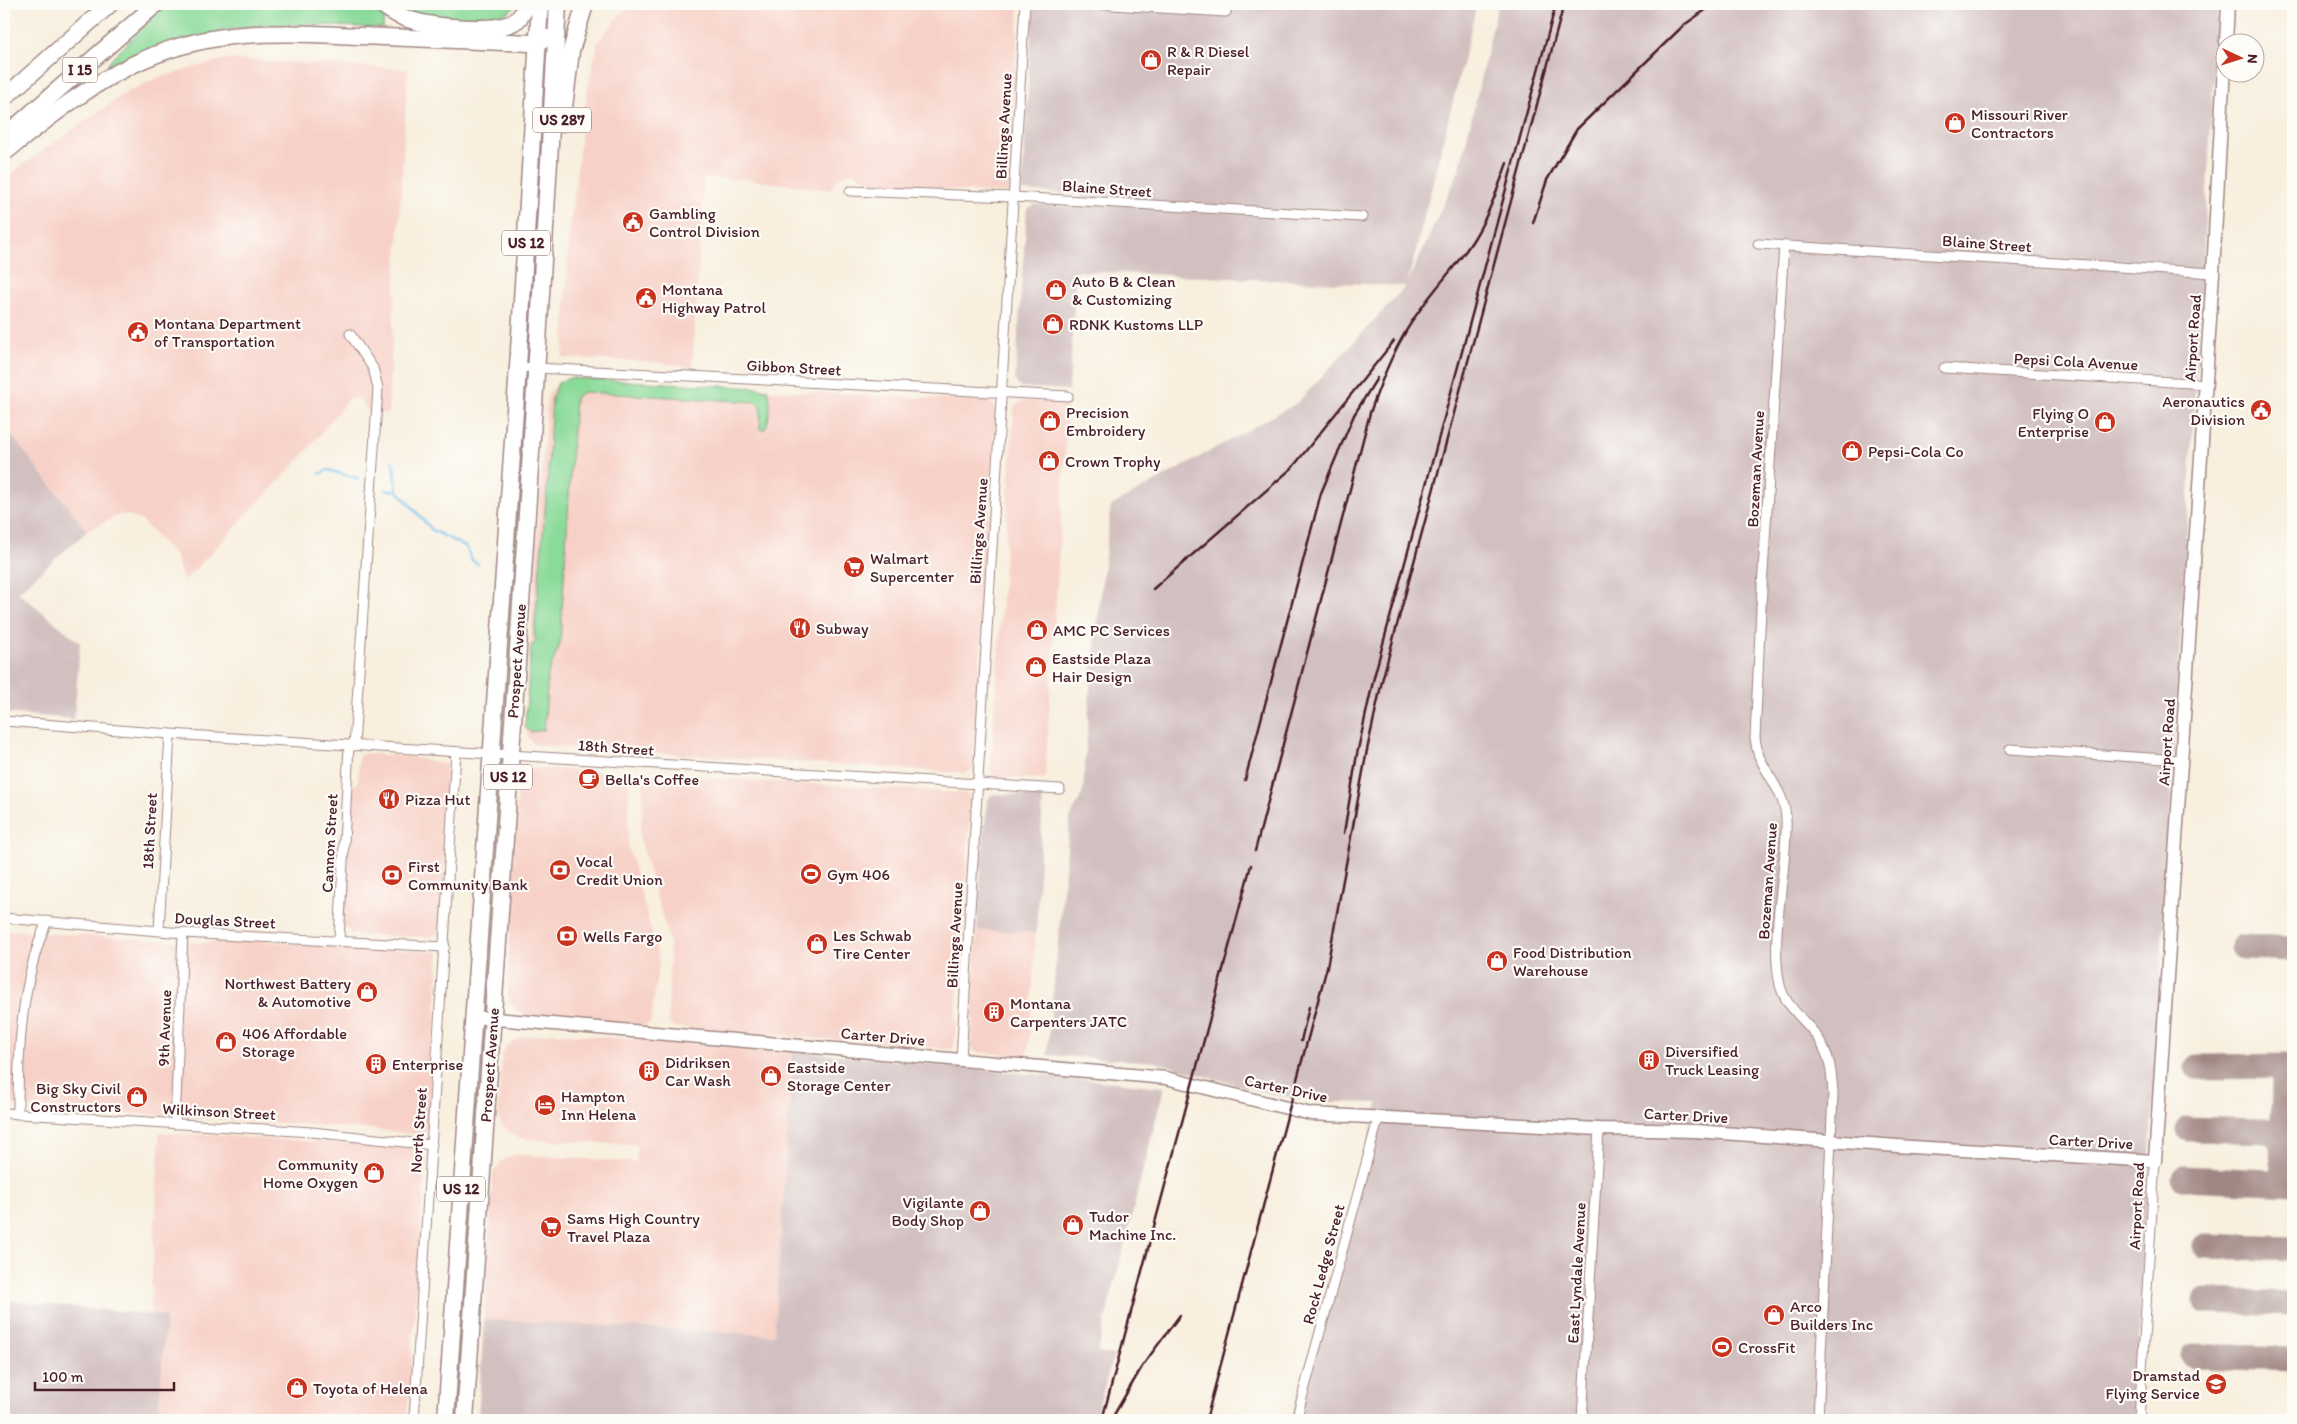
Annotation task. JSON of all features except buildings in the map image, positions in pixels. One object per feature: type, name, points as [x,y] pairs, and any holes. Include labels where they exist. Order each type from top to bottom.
[{"type":"highway","name":"I 15","points":[[4,98],[110,4]]},
{"type":"highway","name":"I 15","points":[[4,137],[156,4]]},
{"type":"highway","points":[[381,4],[395,14],[418,22],[489,27],[515,22],[522,15],[527,4]]},
{"type":"highway","name":"Prospect Avenue","points":[[446,1420],[518,367],[540,4]]},
{"type":"highway","name":"US 287","points":[[545,237],[557,173],[569,62],[584,4]]},
{"type":"highway","points":[[4,153],[75,99],[123,69],[171,48],[211,38],[248,33],[290,32],[538,43],[545,40],[554,30],[558,10]]},
{"type":"highway","name":"Prospect Avenue","points":[[465,1420],[509,755],[538,368],[558,10]]},
{"type":"street","name":"Billings Avenue","points":[[961,1059],[1025,4]]},
{"type":"street","points":[[1096,4],[1226,12]]},
{"type":"street","points":[[2227,32],[2228,4]]},
{"type":"street","name":"Airport Road","points":[[2139,1420],[2213,273],[2223,82]]},
{"type":"street","name":"Blaine Street","points":[[850,190],[1013,197],[1362,217]]},
{"type":"street","name":"Blaine Street","points":[[1758,244],[2213,273]]},
{"type":"street","name":"Bozeman Avenue","points":[[1784,245],[1762,587],[1755,738],[1758,755],[1780,794],[1786,816],[1778,943],[1781,986],[1790,1004],[1815,1034],[1825,1050],[1832,1067],[1833,1095],[1818,1420]]},
{"type":"street","name":"Cannon Street","points":[[339,941],[378,388],[373,368],[350,334]]},
{"type":"street","name":"Gibbon Street","points":[[518,367],[1068,396]]},
{"type":"street","name":"Pepsi Cola Avenue","points":[[1944,368],[2206,384]]},
{"type":"street","name":"18th Street","points":[[4,721],[170,734],[1060,789]]},
{"type":"street","name":"18th Street","points":[[159,930],[170,734]]},
{"type":"street","points":[[2010,749],[2181,760]]},
{"type":"street","name":"North Street","points":[[414,1420],[456,752]]},
{"type":"street","name":"Douglas Street","points":[[4,918],[183,932],[445,947]]},
{"type":"street","points":[[18,1114],[18,1042],[36,947],[47,921]]},
{"type":"street","name":"9th Avenue","points":[[175,1124],[183,932]]},
{"type":"street","name":"Carter Drive","points":[[473,1017],[1166,1078],[1311,1114],[1696,1131],[2155,1160]]},
{"type":"street","name":"Wilkinson Street","points":[[4,1113],[312,1132],[432,1144]]},
{"type":"street","name":"Rock Ledge Street","points":[[1296,1420],[1379,1116]]},
{"type":"street","name":"East Lyndale Avenue","points":[[1582,1420],[1599,1128]]},
{"type":"shaded area","points":[[638,4],[1019,4],[1009,193],[875,186],[856,173],[847,173],[835,181],[830,190],[742,179],[704,178],[692,368],[658,362],[563,358],[569,233],[587,90],[598,42],[622,12]]},
{"type":"shaded area","points":[[1033,4],[1477,4],[1408,282],[1460,168],[1498,4],[2218,4],[2216,32],[2214,32],[2214,71],[2134,1420],[1291,1420],[1378,1103],[1327,1102],[1274,1095],[1156,1062],[1047,1055],[1070,818],[1083,792],[1091,675],[1111,506],[1297,403],[1406,286],[1076,271],[1069,390],[1021,387],[1015,380],[1027,209],[1034,204],[1080,207],[1081,195],[1022,191]]},
{"type":"shaded area","points":[[225,59],[408,69],[388,414],[368,412],[360,399],[349,398],[301,458],[183,582],[176,557],[142,521],[128,515],[119,515],[87,531],[4,426],[4,181],[24,164],[127,92],[157,78]]},
{"type":"shaded area","points":[[564,380],[987,401],[992,404],[996,410],[973,769],[966,773],[535,745],[528,738],[524,728],[547,399],[550,391]]},
{"type":"shaded area","points":[[1021,401],[1068,403],[1045,779],[996,777],[991,771],[1014,407]]},
{"type":"shaded area","points":[[4,426],[87,531],[18,592],[80,643],[74,719],[4,713]]},
{"type":"shaded area","points":[[365,753],[410,757],[446,764],[447,824],[441,926],[439,933],[432,937],[352,935],[342,924],[350,787],[358,783],[359,756]]},
{"type":"shaded area","points":[[534,768],[622,773],[629,782],[628,845],[659,960],[651,1022],[644,1026],[528,1017],[517,1011],[509,1001],[507,985],[518,783],[526,772]]},
{"type":"shaded area","points":[[650,775],[966,793],[971,800],[954,1047],[948,1049],[673,1027],[668,1022],[670,943],[640,839],[644,777]]},
{"type":"shaded area","points":[[991,795],[1043,796],[1036,933],[977,930],[983,839],[988,800]]},
{"type":"shaded area","points":[[4,930],[201,943],[242,940],[439,952],[427,1128],[421,1134],[407,1134],[382,1130],[4,1105]]},
{"type":"shaded area","points":[[977,930],[1036,933],[1028,1056],[975,1052],[973,1049],[971,1043]]},
{"type":"shaded area","points":[[553,1033],[793,1051],[774,1335],[484,1319],[493,1173],[502,1161],[514,1155],[522,1155],[636,1162],[637,1145],[525,1139],[514,1136],[500,1123],[498,1112],[502,1056],[507,1045],[522,1037]]},
{"type":"shaded area","points":[[793,1051],[1164,1087],[1097,1353],[1114,1355],[1094,1420],[478,1420],[484,1319],[774,1335]]},
{"type":"shaded area","points":[[160,1132],[418,1148],[423,1152],[426,1162],[407,1420],[158,1420],[166,1316],[150,1314]]},
{"type":"shaded area","points":[[4,1300],[166,1316],[158,1420],[4,1420]]},
{"type":"green space","points":[[166,4],[373,4],[384,12],[383,28],[288,24],[238,28],[180,41],[106,69],[110,61]]},
{"type":"green space","points":[[392,4],[517,4],[510,11],[498,15],[484,18],[452,19],[437,18],[408,11]]},
{"type":"green space","points":[[570,378],[767,389],[770,397],[769,415],[765,429],[760,429],[761,408],[756,402],[583,392],[575,398],[560,644],[548,673],[544,730],[530,732],[525,727],[531,647],[536,640],[534,635],[547,489],[552,398],[558,383]]},
{"type":"waterway","points":[[392,461],[398,491],[432,530],[466,547],[472,560],[478,564]]},
{"type":"waterway","points":[[320,474],[328,470],[359,479]]},
{"type":"waterway","points":[[386,490],[398,491]]},
{"type":"taxiway","points":[[2243,947],[2293,949]]},
{"type":"taxiway","points":[[2197,1067],[2293,1066]]},
{"type":"taxiway","points":[[2293,1068],[2287,1073],[2284,1081],[2282,1162],[2285,1174],[2293,1182]]},
{"type":"taxiway","points":[[2188,1129],[2268,1131],[2277,1135],[2282,1146]]},
{"type":"taxiway","points":[[2184,1178],[2293,1183]]},
{"type":"taxiway","points":[[2205,1246],[2293,1249]]},
{"type":"taxiway","points":[[2206,1301],[2293,1304]]},
{"type":"taxiway","points":[[2193,1356],[2293,1359]]},
{"type":"railway","points":[[1344,833],[1357,754],[1374,677],[1556,4]]},
{"type":"railway","points":[[1206,1420],[1327,967],[1367,750],[1382,681],[1564,4]]},
{"type":"railway","points":[[1533,223],[1547,180],[1577,129],[1684,25],[1714,4]]},
{"type":"railway","points":[[1255,851],[1375,399],[1392,358],[1413,319],[1463,255],[1480,228],[1493,201],[1507,163]]},
{"type":"railway","points":[[1153,589],[1292,468],[1394,341]]},
{"type":"railway","points":[[1245,780],[1321,493],[1354,415],[1377,378]]},
{"type":"railway","points":[[1102,1420],[1251,865]]},
{"type":"railway","points":[[1301,1041],[1309,1007]]},
{"type":"railway","points":[[1111,1420],[1143,1365],[1180,1315]]},
{"type":"place","name":"R & R Diesel Repair","points":[[1151,60]]},
{"type":"place","name":"Missouri River Contractors","points":[[1955,123]]},
{"type":"place","name":"Gambling Control Division","points":[[633,222]]},
{"type":"place","name":"Auto B & Clean & Customizing","points":[[1056,290]]},
{"type":"place","name":"Montana Highway Patrol","points":[[646,298]]},
{"type":"place","name":"RDNK Kustoms LLP","points":[[1053,324]]},
{"type":"place","name":"Montana Department of Transportation","points":[[138,332]]},
{"type":"place","name":"Aeronautics Division","points":[[2261,410]]},
{"type":"place","name":"Precision Embroidery","points":[[1050,421]]},
{"type":"place","name":"Flying O Enterprise","points":[[2105,422]]},
{"type":"place","name":"Pepsi-Cola Co","points":[[1852,451]]},
{"type":"place","name":"Crown Trophy","points":[[1049,461]]},
{"type":"place","name":"Walmart Supercenter","points":[[854,567]]},
{"type":"place","name":"Subway","points":[[800,628]]},
{"type":"place","name":"AMC PC Services","points":[[1037,630]]},
{"type":"place","name":"Eastside Plaza Hair Design","points":[[1036,667]]},
{"type":"place","name":"Bella's Coffee","points":[[589,779]]},
{"type":"place","name":"Pizza Hut","points":[[389,799]]},
{"type":"place","name":"Vocal Credit Union","points":[[560,870]]},
{"type":"place","name":"Gym 406","points":[[811,874]]},
{"type":"place","name":"First Community Bank","points":[[392,875]]},
{"type":"place","name":"Wells Fargo","points":[[567,936]]},
{"type":"place","name":"Les Schwab Tire Center","points":[[817,944]]},
{"type":"place","name":"Food Distribution Warehouse","points":[[1497,961]]},
{"type":"place","name":"Northwest Battery & Automotive","points":[[367,992]]},
{"type":"place","name":"Montana Carpenters JATC","points":[[994,1012]]},
{"type":"place","name":"406 Affordable Storage","points":[[226,1042]]},
{"type":"place","name":"Diversified Truck Leasing","points":[[1649,1060]]},
{"type":"place","name":"Enterprise","points":[[376,1064]]},
{"type":"place","name":"Didriksen Car Wash","points":[[649,1071]]},
{"type":"place","name":"Eastside Storage Center","points":[[771,1076]]},
{"type":"place","name":"Big Sky Civil Constructors","points":[[137,1097]]},
{"type":"place","name":"Hampton Inn Helena","points":[[545,1105]]},
{"type":"place","name":"Community Home Oxygen","points":[[374,1173]]},
{"type":"place","name":"Vigilante Body Shop","points":[[980,1211]]},
{"type":"place","name":"Tudor Machine Inc.","points":[[1073,1225]]},
{"type":"place","name":"Sams High Country Travel Plaza","points":[[551,1227]]},
{"type":"place","name":"Arco Builders Inc","points":[[1774,1315]]},
{"type":"place","name":"CrossFit","points":[[1722,1347]]},
{"type":"place","name":"Dramstad Flying Service","points":[[2216,1384]]},
{"type":"place","name":"Toyota of Helena","points":[[297,1388]]}]
